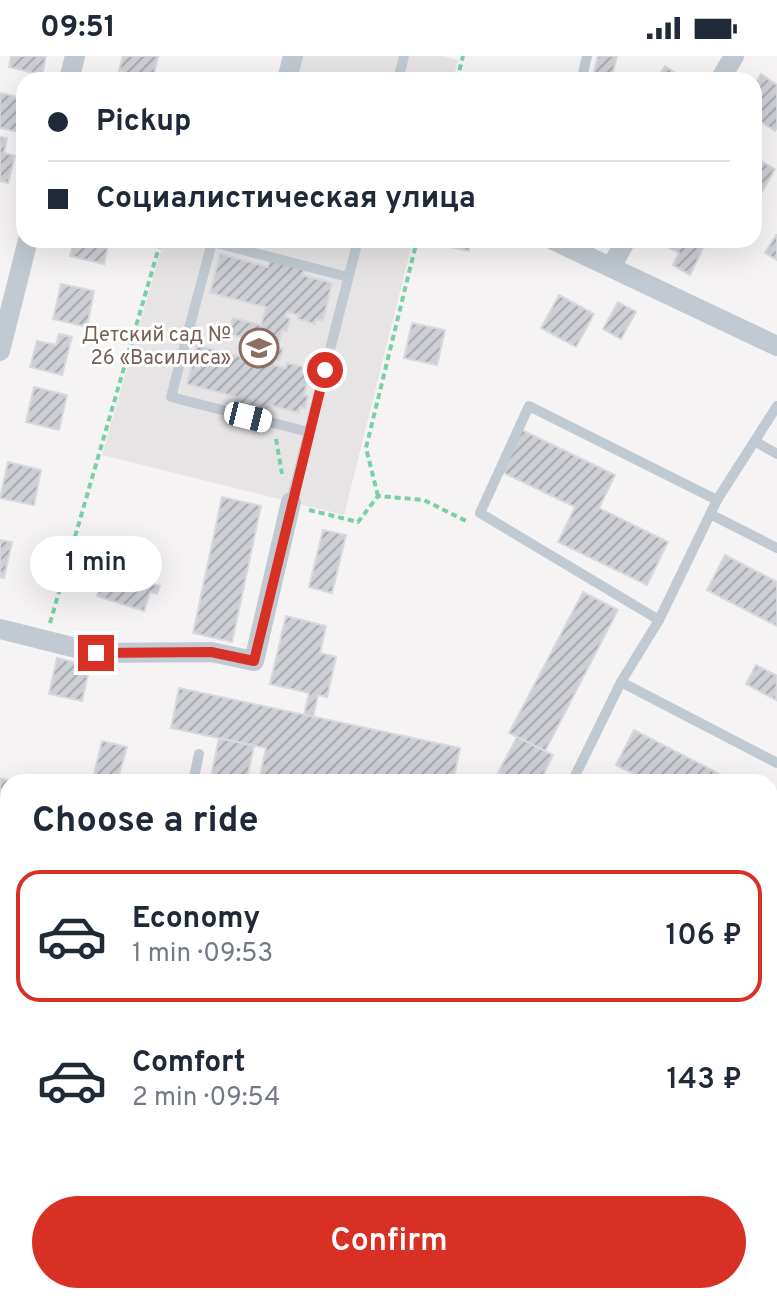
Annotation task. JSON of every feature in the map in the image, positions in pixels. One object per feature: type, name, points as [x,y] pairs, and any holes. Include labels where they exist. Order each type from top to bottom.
[{"type":"street","points":[[0,351],[26,248]]},
{"type":"street","points":[[570,248],[777,346]]},
{"type":"street","points":[[611,267],[622,248]]},
{"type":"street","points":[[0,629],[96,653],[211,652],[254,661],[291,504]]},
{"type":"lane","points":[[210,248],[171,397],[309,432]]},
{"type":"lane","points":[[235,248],[348,277]]},
{"type":"lane","points":[[291,504],[356,248]]},
{"type":"lane","points":[[659,620],[480,513],[529,406],[717,500]]},
{"type":"lane","points":[[576,774],[621,682],[659,620],[717,500],[777,406]]},
{"type":"lane","points":[[756,442],[777,454]]},
{"type":"lane","points":[[710,514],[777,548]]},
{"type":"lane","points":[[621,682],[777,763]]},
{"type":"lane","points":[[195,774],[199,754]]},
{"type":"path","points":[[45,641],[159,248]]},
{"type":"path","points":[[378,496],[366,448],[415,248]]},
{"type":"path","points":[[273,423],[286,500],[291,504],[358,522],[378,496]]},
{"type":"path","points":[[378,496],[424,500],[475,527],[480,513]]},
{"type":"shaded area","points":[[296,56],[443,56],[458,60],[455,72],[292,72]]},
{"type":"shaded area","name":"Детский сад № 26 «Василиса»","points":[[162,248],[411,248],[344,515],[102,455]]},
{"type":"building","points":[[11,56],[46,56],[43,72],[9,67]]},
{"type":"building","points":[[123,56],[158,56],[155,72],[119,71]]},
{"type":"building","points":[[598,56],[617,56],[613,72],[594,72]]},
{"type":"building","points":[[762,75],[777,85],[775,131],[762,122]]},
{"type":"building","points":[[0,93],[16,96],[16,131],[0,128]]},
{"type":"building","points":[[0,137],[7,138],[4,153],[15,156],[8,183],[0,181]]},
{"type":"building","points":[[762,162],[775,169],[762,192]]},
{"type":"building","points":[[777,235],[777,260],[765,253]]},
{"type":"building","points":[[72,248],[107,248],[104,264],[70,256]]},
{"type":"building","points":[[670,248],[703,248],[690,275],[673,265],[679,253]]},
{"type":"building","points":[[220,254],[268,267],[271,256],[305,265],[302,275],[332,283],[323,321],[316,319],[315,324],[287,312],[285,317],[290,318],[287,331],[282,330],[278,347],[283,349],[274,365],[286,368],[287,363],[304,367],[302,372],[309,374],[304,395],[308,396],[305,409],[300,407],[299,413],[270,405],[267,415],[234,406],[237,397],[187,384],[197,345],[253,360],[257,341],[229,334],[233,318],[261,325],[266,307],[210,293]]},
{"type":"building","points":[[61,284],[94,291],[87,327],[53,319]]},
{"type":"building","points":[[559,295],[594,314],[576,347],[541,328]]},
{"type":"building","points":[[618,302],[636,312],[621,339],[603,329]]},
{"type":"building","points":[[412,323],[445,330],[437,365],[404,358]]},
{"type":"building","points":[[59,334],[72,337],[62,375],[30,367],[37,341],[56,345]]},
{"type":"building","points":[[34,387],[67,395],[59,430],[26,422]]},
{"type":"building","points":[[522,430],[615,475],[599,508],[668,542],[647,585],[558,542],[575,507],[502,472]]},
{"type":"building","points":[[8,462],[41,470],[34,505],[0,498]]},
{"type":"building","points":[[222,497],[261,506],[232,642],[193,633]]},
{"type":"building","points":[[323,530],[346,535],[332,593],[309,587]]},
{"type":"building","points":[[0,540],[12,542],[4,578],[0,577]]},
{"type":"building","points":[[113,543],[161,558],[153,584],[160,586],[157,594],[150,592],[144,611],[97,596],[103,577],[97,575],[100,567],[105,568]]},
{"type":"building","points":[[725,555],[777,582],[777,626],[707,590]]},
{"type":"building","points":[[583,592],[618,610],[545,751],[509,733]]},
{"type":"building","points":[[286,616],[326,626],[320,653],[336,657],[327,697],[318,695],[313,717],[304,715],[309,693],[270,684]]},
{"type":"building","points":[[57,658],[90,666],[82,701],[49,694]]},
{"type":"building","points":[[756,665],[777,676],[776,700],[746,684]]},
{"type":"building","points":[[179,688],[460,748],[455,774],[261,774],[266,748],[171,728]]},
{"type":"building","points":[[634,730],[719,774],[633,774],[616,765]]},
{"type":"building","points":[[517,737],[553,755],[544,774],[498,773]]},
{"type":"building","points":[[219,738],[254,746],[248,774],[212,774]]},
{"type":"building","points":[[102,741],[127,747],[119,774],[94,774]]},
{"type":"place","name":"Детский сад № 26 «Василиса»","points":[[259,348]]},
{"type":"route","points":[[96,653],[211,652],[254,661],[325,370]]}]
